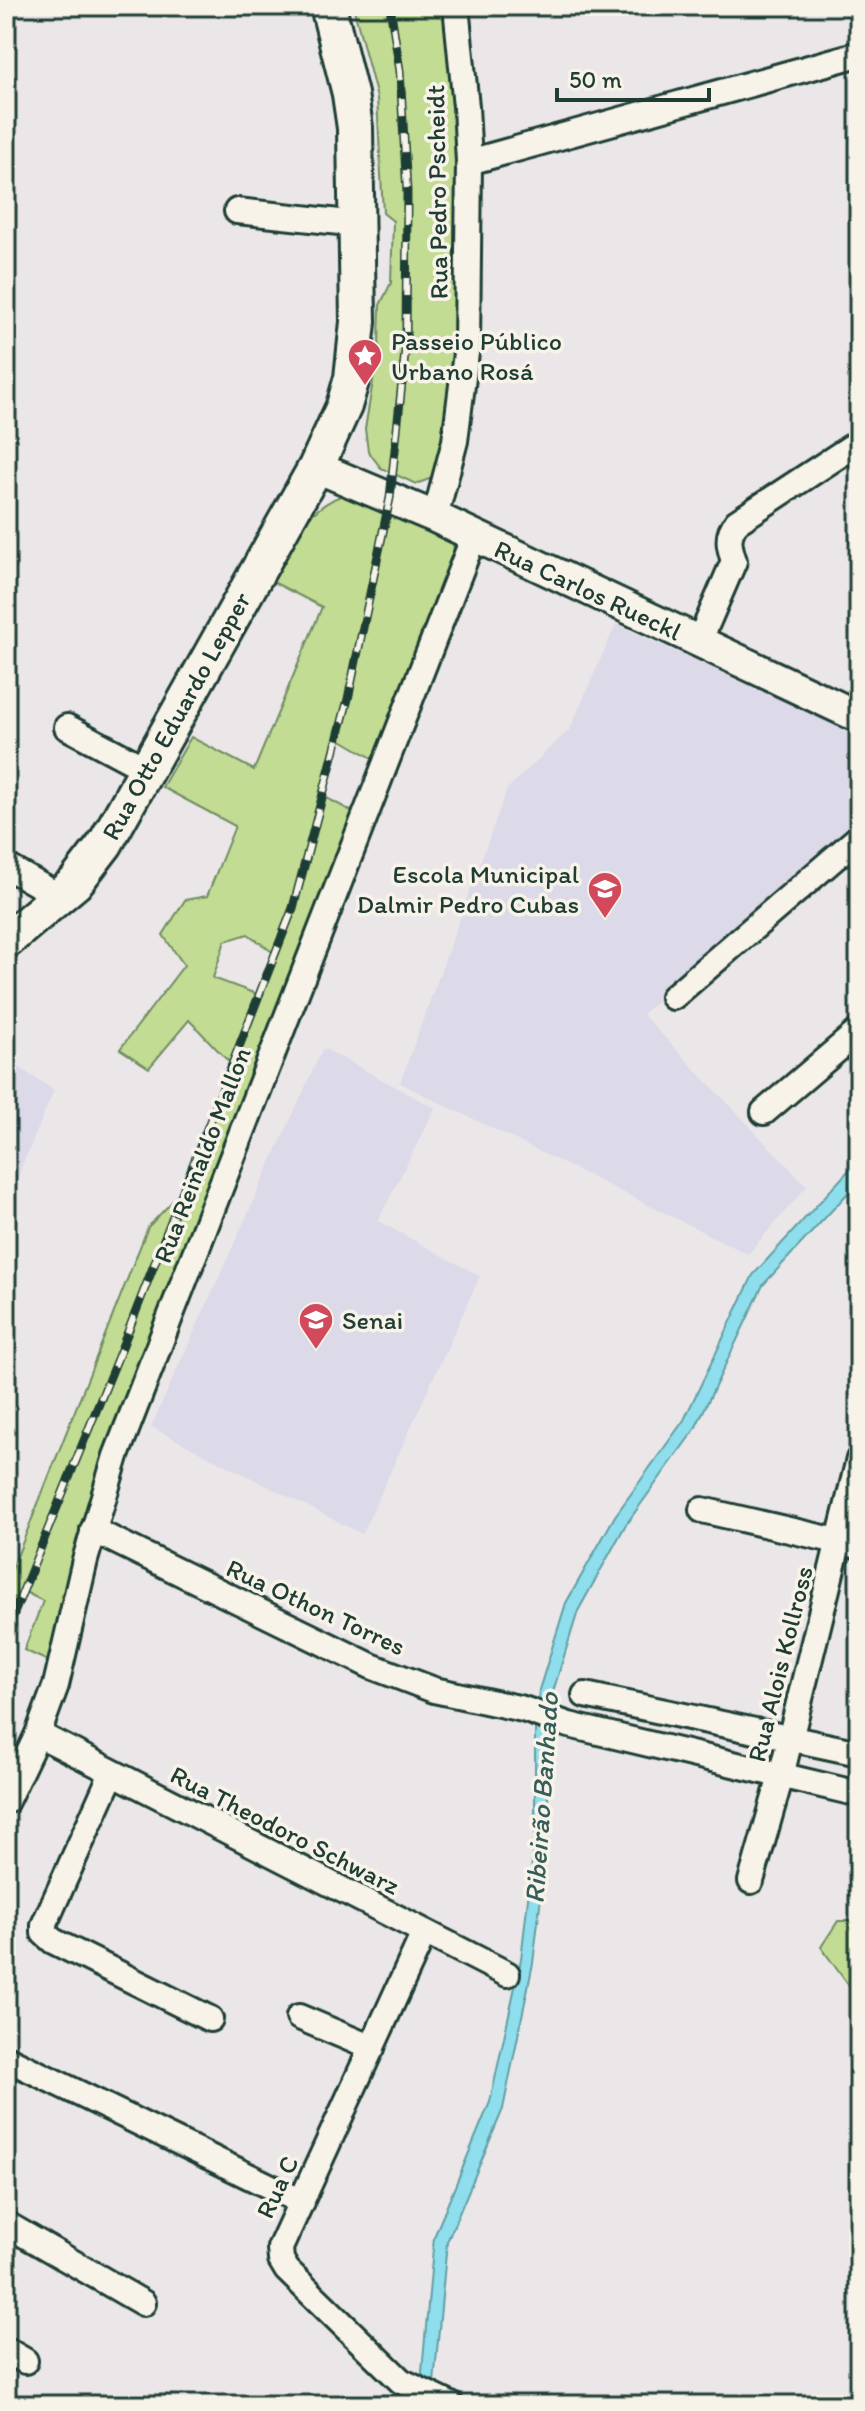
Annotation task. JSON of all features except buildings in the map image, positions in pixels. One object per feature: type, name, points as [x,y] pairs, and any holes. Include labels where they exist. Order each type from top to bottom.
[{"type":"main road","name":"Rua Otto Eduardo Lepper","points":[[6,941],[60,897],[90,867],[148,770],[336,427],[352,378],[358,322],[358,224],[355,128],[350,94],[328,6]]},
{"type":"street","name":"Rua Pedro Pscheidt","points":[[435,517],[455,441],[467,345],[469,162],[456,6]]},
{"type":"street","points":[[469,162],[859,54]]},
{"type":"street","points":[[237,211],[358,224]]},
{"type":"street","points":[[699,642],[734,561],[729,545],[731,530],[737,522],[859,442]]},
{"type":"street","name":"Rua Carlos Rueckl","points":[[316,467],[435,517],[859,717]]},
{"type":"street","name":"Rua Reinaldo Mallon","points":[[6,1801],[38,1734],[56,1685],[93,1530],[143,1383],[474,536]]},
{"type":"street","points":[[67,727],[148,770]]},
{"type":"street","points":[[673,997],[859,837]]},
{"type":"street","points":[[6,866],[60,897]]},
{"type":"street","points":[[764,1112],[859,1031]]},
{"type":"street","name":"Rua Alois Kollross","points":[[751,1881],[848,1544],[859,1459]]},
{"type":"street","points":[[702,1510],[848,1544]]},
{"type":"street","name":"Rua Othon Torres","points":[[93,1530],[371,1666],[434,1690],[523,1709],[569,1725],[859,1794]]},
{"type":"street","points":[[585,1695],[791,1736],[859,1753]]},
{"type":"street","name":"Rua Theodoro Schwarz","points":[[38,1734],[507,1974]]},
{"type":"street","points":[[112,1773],[44,1925],[44,1933],[53,1941],[210,2019]]},
{"type":"street","name":"Rua C","points":[[424,1933],[280,2248],[281,2260],[287,2270],[392,2374],[414,2389],[447,2404]]},
{"type":"street","points":[[299,2017],[372,2048]]},
{"type":"street","points":[[6,2058],[302,2202]]},
{"type":"street","points":[[6,2224],[143,2303]]},
{"type":"shaded area","name":"Escola Municipal Dalmir Pedro Cubas","points":[[616,624],[859,736],[859,827],[642,1014],[807,1186],[748,1254],[400,1083],[507,789],[570,729]]},
{"type":"shaded area","name":"Senai","points":[[323,1048],[435,1108],[378,1221],[480,1276],[362,1534],[151,1427]]},
{"type":"shaded area","points":[[6,1059],[54,1090],[6,1205]]},
{"type":"green space","points":[[353,6],[456,6],[469,162],[446,473],[416,484],[381,468],[368,451],[365,429],[379,345],[380,305],[391,283],[393,221],[383,213],[377,98]]},
{"type":"green space","points":[[345,494],[452,538],[452,564],[374,759],[338,738],[323,796],[353,812],[316,918],[110,1436],[90,1496],[50,1662],[24,1650],[43,1601],[23,1591],[6,1633],[6,1567],[12,1569],[148,1227],[184,1189],[232,1065],[189,1020],[149,1068],[120,1049],[184,965],[163,935],[185,900],[207,896],[235,826],[162,787],[191,737],[254,770],[322,607],[271,581],[300,529],[330,501]],"holes":[[[248,934],[275,954],[259,995],[213,978],[225,941]]]},
{"type":"green space","points":[[838,1921],[859,1921],[859,2000],[821,1947]]},
{"type":"water","name":"Ribeirão Banhado","points":[[859,1159],[859,1181],[763,1285],[695,1429],[625,1526],[578,1611],[552,1695],[548,1731],[548,1839],[533,1963],[503,2109],[447,2242],[432,2405],[419,2405],[434,2237],[490,2102],[521,1959],[535,1836],[535,1729],[539,1690],[566,1603],[615,1516],[684,1420],[753,1275]]},
{"type":"railway","points":[[6,1633],[124,1342],[293,908],[348,699],[390,498],[406,343],[407,192],[400,71],[390,6]]},
{"type":"place","name":"Passeio Público Urbano Rosá","points":[[365,387]]},
{"type":"place","name":"Escola Municipal Dalmir Pedro Cubas","points":[[605,920]]},
{"type":"place","name":"Senai","points":[[316,1351]]}]
